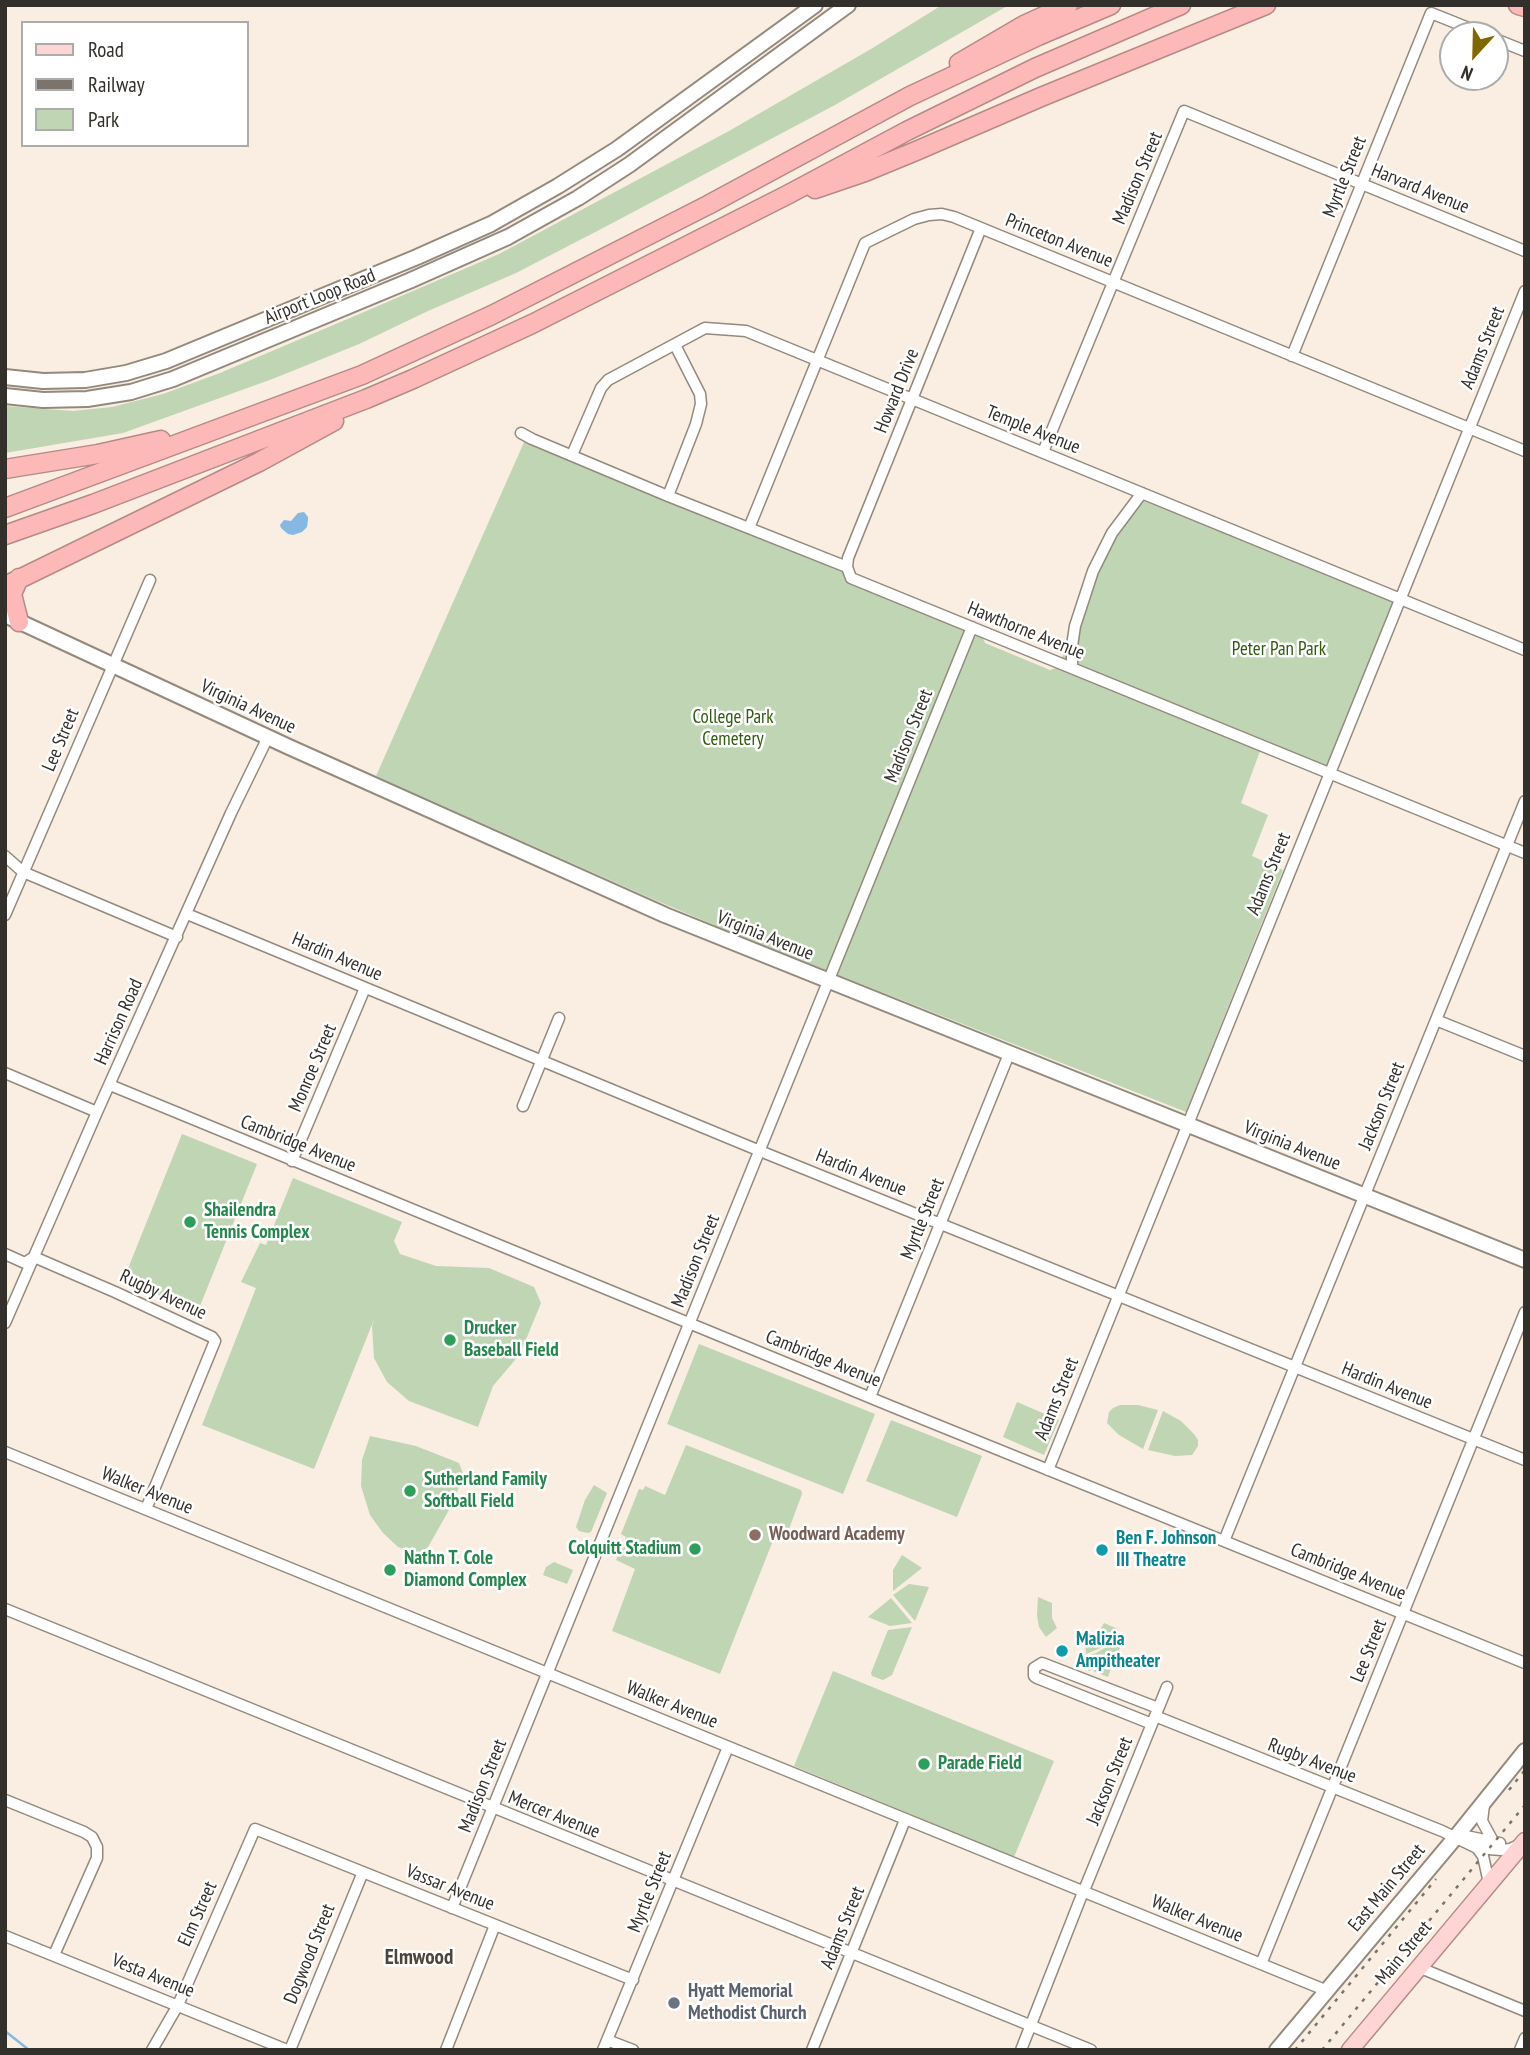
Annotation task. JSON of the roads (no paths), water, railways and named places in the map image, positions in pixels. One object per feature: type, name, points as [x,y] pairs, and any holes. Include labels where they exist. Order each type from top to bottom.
[{"type":"highway","points":[[910,96],[988,45],[1068,5]]},
{"type":"highway","points":[[5,508],[362,375],[539,291],[708,205],[910,96],[1111,5]]},
{"type":"highway","points":[[5,535],[366,399],[532,324],[1035,68],[1181,5]]},
{"type":"highway","points":[[787,195],[811,191],[865,172],[1266,5]]},
{"type":"highway","points":[[1518,5],[1525,7]]},
{"type":"highway","points":[[5,470],[156,442],[205,427],[329,377],[362,375]]},
{"type":"highway","points":[[12,618],[12,582],[259,462],[336,420],[366,399]]},
{"type":"main road","name":"Airport Loop Road","points":[[5,377],[43,381],[85,380],[126,373],[166,361],[491,224],[558,187],[617,149],[815,5]]},
{"type":"main road","name":"Airport Loop Road","points":[[5,396],[43,400],[87,399],[131,392],[173,379],[508,237],[578,198],[629,165],[848,5]]},
{"type":"main road","name":"Virginia Avenue","points":[[12,618],[642,906],[1525,1259]]},
{"type":"main road","name":"East Main Street","points":[[1277,2050],[1525,1751]]},
{"type":"main road","name":"Main Street","points":[[1350,2050],[1524,1843]]},
{"type":"street","name":"Myrtle Street","points":[[1292,356],[1431,13],[1451,21]]},
{"type":"street","name":"Harvard Avenue","points":[[1184,111],[1525,251]]},
{"type":"street","name":"Madison Street","points":[[1043,452],[1184,111]]},
{"type":"street","name":"Princeton Avenue","points":[[749,528],[865,243],[914,219],[929,215],[954,217],[1525,451]]},
{"type":"street","name":"Howard Drive","points":[[847,567],[848,558],[981,228]]},
{"type":"street","name":"Adams Street","points":[[1048,1469],[1525,292]]},
{"type":"street","name":"Temple Avenue","points":[[572,455],[601,388],[608,380],[705,328],[747,332],[1525,650]]},
{"type":"street","points":[[668,496],[701,404],[700,394],[675,345]]},
{"type":"street","name":"Hawthorne Avenue","points":[[521,433],[668,496],[847,567],[851,578],[1525,853]]},
{"type":"street","points":[[1072,668],[1075,626],[1094,571],[1112,533],[1142,493]]},
{"type":"street","name":"Lee Street","points":[[5,915],[150,580]]},
{"type":"street","name":"Madison Street","points":[[452,1908],[972,627]]},
{"type":"street","name":"Harrison Road","points":[[5,1323],[97,1112],[261,747],[268,737]]},
{"type":"street","name":"Jackson Street","points":[[1224,1541],[1525,801]]},
{"type":"street","points":[[5,856],[23,872],[177,937]]},
{"type":"street","name":"Hardin Avenue","points":[[187,914],[760,1151],[1525,1460]]},
{"type":"street","name":"Monroe Street","points":[[292,1161],[365,988]]},
{"type":"street","points":[[523,1106],[559,1018]]},
{"type":"street","points":[[1436,1020],[1525,1056]]},
{"type":"street","name":"Myrtle Street","points":[[870,1397],[1009,1054]]},
{"type":"street","points":[[5,1073],[97,1112]]},
{"type":"street","name":"Cambridge Avenue","points":[[110,1085],[1525,1663]]},
{"type":"street","name":"Rugby Avenue","points":[[5,1254],[25,1263],[34,1257],[212,1337],[215,1341],[146,1509]]},
{"type":"street","name":"Lee Street","points":[[1261,1964],[1525,1312]]},
{"type":"street","name":"Walker Avenue","points":[[5,1452],[1325,1990]]},
{"type":"street","name":"Mercer Avenue","points":[[5,1609],[1091,2050]]},
{"type":"street","points":[[1042,1663],[1155,1716],[1037,1678],[1034,1676],[1034,1668],[1042,1663]]},
{"type":"street","name":"Jackson Street","points":[[1021,2050],[1167,1687]]},
{"type":"street","name":"Rugby Avenue","points":[[1155,1716],[1442,1831],[1477,1848],[1510,1849],[1524,1843]]},
{"type":"street","name":"Myrtle Street","points":[[605,2045],[728,1747]]},
{"type":"street","points":[[5,1800],[84,1832],[92,1837],[97,1847],[97,1858],[54,1955]]},
{"type":"street","points":[[1486,1800],[1482,1821],[1494,1843]]},
{"type":"street","name":"Adams Street","points":[[812,2050],[905,1819]]},
{"type":"street","name":"Vassar Avenue","points":[[255,1829],[633,1980]]},
{"type":"street","name":"Elm Street","points":[[152,2050],[178,2005],[255,1829]]},
{"type":"street","name":"Rugby Avenue","points":[[1455,1838],[1466,1836],[1494,1843],[1524,1843]]},
{"type":"street","points":[[1477,1848],[1483,1856],[1489,1883]]},
{"type":"street","name":"Dogwood Street","points":[[289,2050],[363,1872]]},
{"type":"street","points":[[446,2050],[495,1925]]},
{"type":"street","name":"Vesta Avenue","points":[[5,1936],[289,2050]]},
{"type":"street","points":[[1419,1967],[1525,2011]]},
{"type":"street","points":[[1520,2050],[1525,2038]]},
{"type":"street","points":[[605,2045],[633,2050]]},
{"type":"water","points":[[304,512],[308,520],[307,527],[302,532],[293,535],[281,528],[284,520],[291,521],[298,513]]},
{"type":"waterway","points":[[5,2031],[29,2050]]},
{"type":"railway","points":[[1509,1790],[1525,1770]]},
{"type":"railway","points":[[1322,2050],[1525,1805]]},
{"type":"railway","points":[[1295,2050],[1436,1879]]},
{"type":"place","name":"Shailendra Tennis Complex","points":[[190,1222]]},
{"type":"place","name":"Drucker Baseball Field","points":[[450,1340]]},
{"type":"place","name":"Sutherland Family Softball Field","points":[[410,1491]]},
{"type":"place","name":"Woodward Academy","points":[[755,1535]]},
{"type":"place","name":"Colquitt Stadium","points":[[695,1549]]},
{"type":"place","name":"Ben F. Johnson III Theatre","points":[[1102,1550]]},
{"type":"place","name":"Nathn T. Cole Diamond Complex","points":[[390,1570]]},
{"type":"place","name":"Malizia Ampitheater","points":[[1062,1651]]},
{"type":"place","name":"Parade Field","points":[[924,1764]]},
{"type":"place","name":"Hyatt Memorial Methodist Church","points":[[674,2003]]},
{"type":"district","name":"Elmwood","points":[[419,1958]]},
{"type":"park label","name":"Peter Pan Park","points":[[1279,650]]},
{"type":"park label","name":"College Park Cemetery","points":[[733,729]]}]
